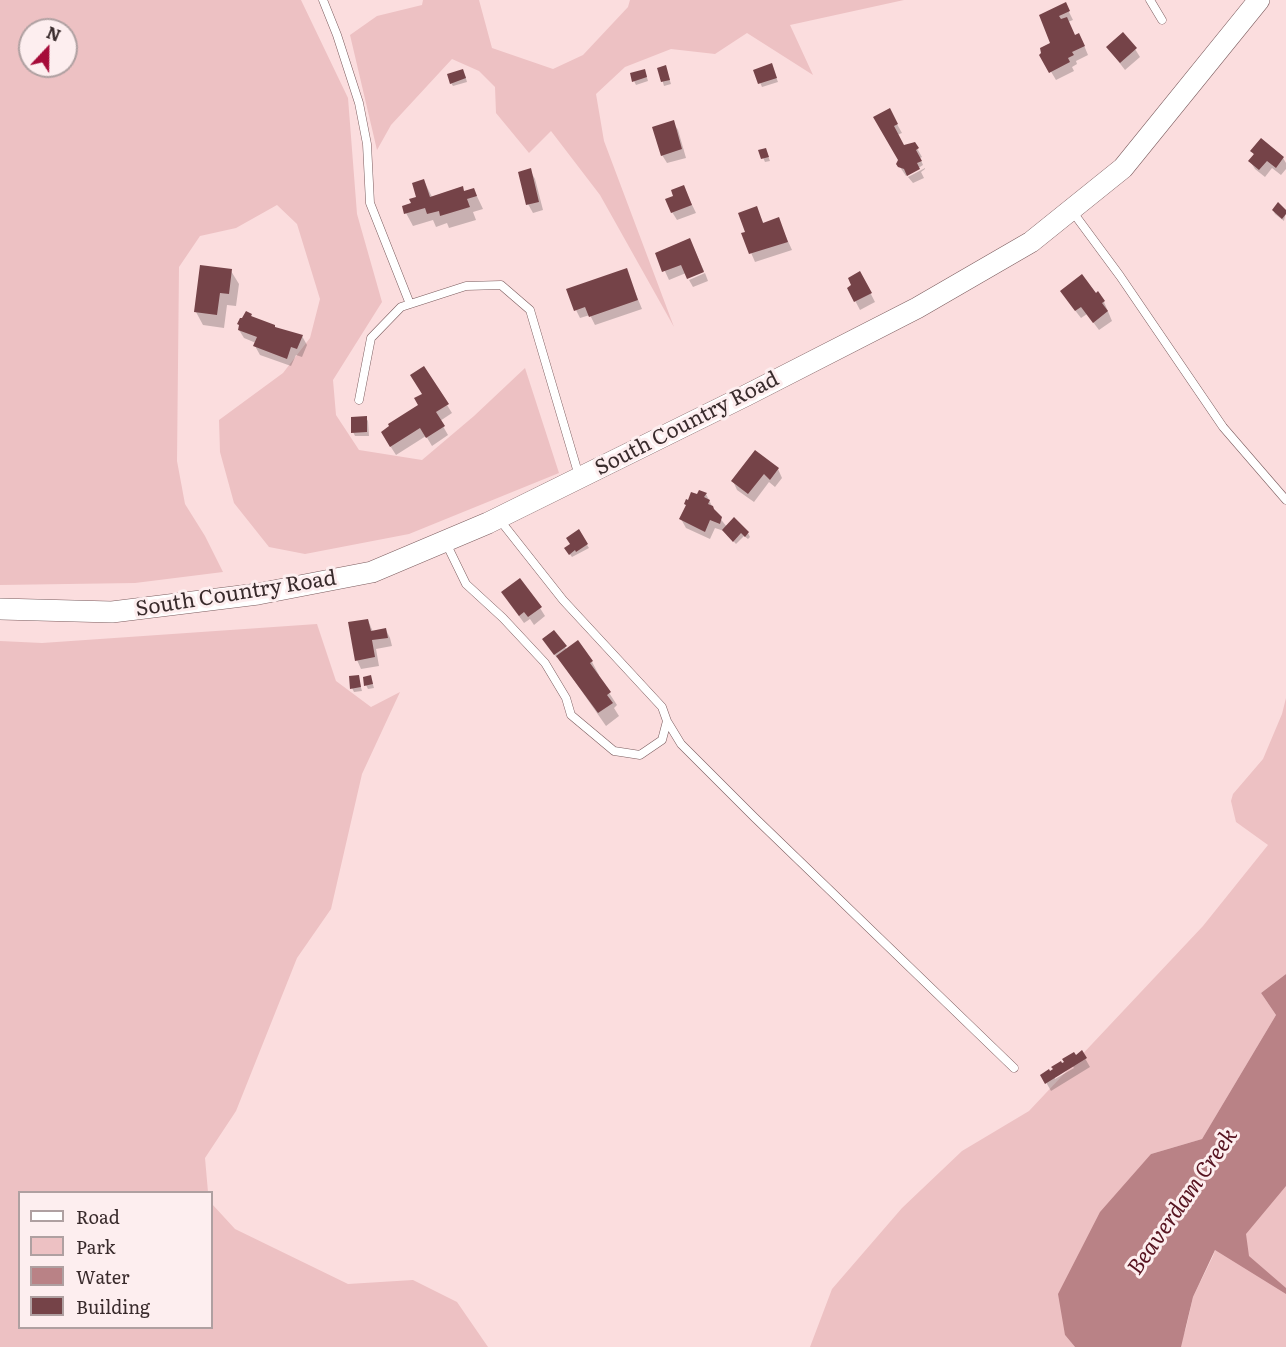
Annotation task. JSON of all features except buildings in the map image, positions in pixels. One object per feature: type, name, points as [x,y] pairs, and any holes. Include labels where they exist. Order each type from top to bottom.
[{"type":"main road","name":"South Country Road","points":[[0,609],[112,612],[258,594],[372,572],[499,518],[916,308],[1031,242],[1124,168],[1259,0]]},
{"type":"lane","points":[[323,0],[359,103],[367,144],[370,204],[410,304]]},
{"type":"lane","points":[[1150,0],[1162,20]]},
{"type":"lane","points":[[1071,210],[1120,276],[1223,427],[1286,500]]},
{"type":"lane","points":[[359,400],[371,338],[401,307],[466,286],[501,285],[530,310],[579,478]]},
{"type":"lane","points":[[499,518],[563,600],[662,706],[667,722],[681,744],[1014,1068]]},
{"type":"lane","points":[[445,541],[466,584],[503,618],[546,663],[566,698],[571,715],[614,752],[640,755],[662,740],[667,722]]},
{"type":"green space","points":[[0,0],[301,0],[348,98],[357,214],[382,302],[333,380],[336,415],[359,450],[422,460],[474,416],[525,368],[559,473],[409,534],[305,554],[269,547],[234,503],[220,452],[219,420],[283,373],[310,338],[320,299],[297,224],[277,205],[236,228],[200,236],[179,267],[177,461],[185,504],[205,536],[223,572],[135,583],[0,585]]},
{"type":"green space","points":[[423,0],[479,0],[492,48],[553,69],[583,55],[628,7],[630,0],[904,0],[790,25],[813,75],[747,33],[715,54],[671,49],[625,67],[596,94],[604,141],[674,327],[600,195],[551,131],[529,153],[496,113],[495,87],[479,71],[452,59],[391,125],[377,150],[350,35],[377,16],[422,5]]},
{"type":"green space","points":[[317,624],[336,681],[371,707],[400,692],[362,774],[331,909],[297,958],[236,1111],[205,1158],[208,1191],[18,1191],[18,1329],[213,1329],[213,1205],[235,1229],[348,1284],[413,1280],[457,1302],[488,1347],[0,1347],[0,641],[42,643]]},
{"type":"green space","points":[[1286,698],[1286,974],[1261,993],[1276,1015],[1202,1139],[1151,1154],[1065,1335],[1075,1347],[810,1347],[832,1289],[902,1208],[962,1151],[1029,1111],[1203,926],[1268,845],[1236,822],[1231,801],[1233,794],[1263,759],[1282,714]]},
{"type":"green space","points":[[1286,1151],[1286,1347],[1179,1347],[1193,1297],[1213,1256],[1229,1211]]},
{"type":"water","name":"Beaverdam Creek","points":[[1286,974],[1286,1186],[1246,1234],[1249,1256],[1286,1288],[1286,1294],[1215,1250],[1193,1297],[1181,1347],[1075,1347],[1065,1335],[1058,1294],[1100,1212],[1151,1154],[1202,1139],[1276,1015],[1261,993]]}]
